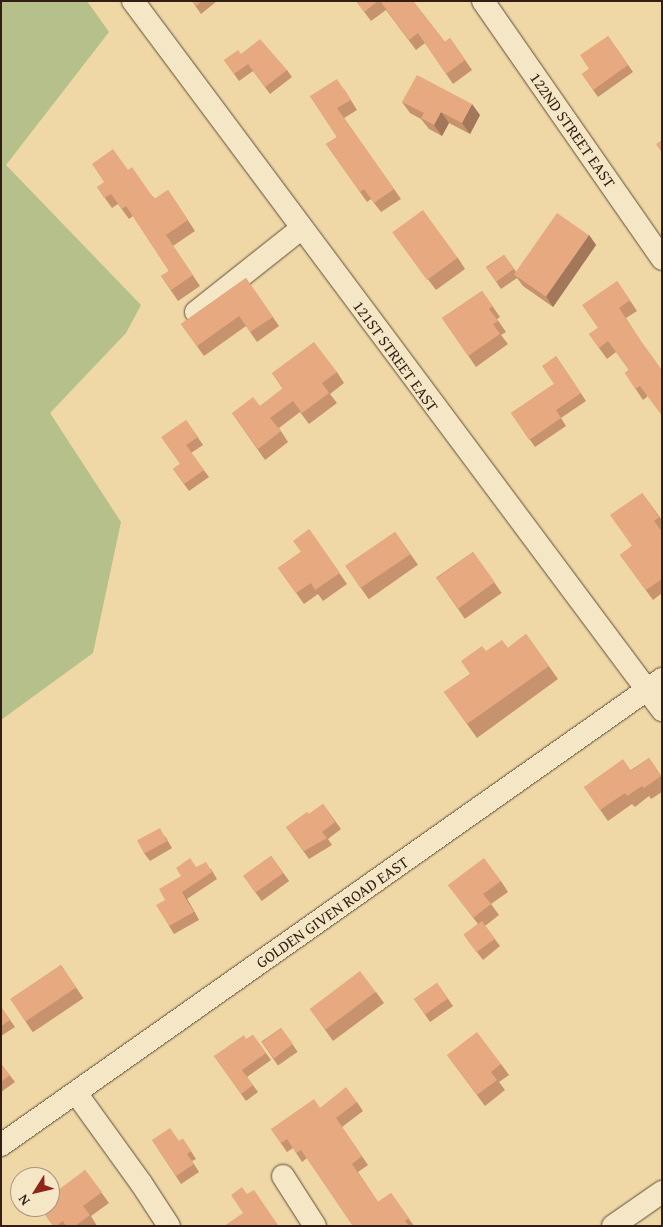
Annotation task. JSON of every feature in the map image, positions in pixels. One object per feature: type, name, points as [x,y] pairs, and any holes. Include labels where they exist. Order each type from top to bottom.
[{"type":"street","name":"121ST STREET EAST","points":[[133,1],[302,228],[654,684],[662,710]]},
{"type":"street","name":"122ND STREET EAST","points":[[483,1],[662,259]]},
{"type":"street","points":[[196,312],[302,228]]},
{"type":"street","name":"GOLDEN GIVEN ROAD EAST","points":[[1,1145],[654,684]]},
{"type":"street","points":[[76,1093],[141,1183],[169,1226]]},
{"type":"street","points":[[283,1176],[315,1226]]},
{"type":"street","points":[[613,1226],[662,1192]]},
{"type":"green space","points":[[1,1],[87,1],[109,32],[6,165],[141,305],[126,333],[50,413],[121,522],[93,653],[1,720]]},
{"type":"building","points":[[192,1],[202,1],[196,6]]},
{"type":"building","points":[[356,1],[378,1],[364,12]]},
{"type":"building","points":[[380,1],[413,1],[445,42],[450,38],[465,60],[446,74],[418,33],[409,40]]},
{"type":"building","points":[[608,36],[628,65],[593,90],[582,74],[589,69],[580,55]]},
{"type":"building","points":[[260,39],[287,70],[265,87],[248,64],[234,74],[224,60],[238,50],[241,54]]},
{"type":"building","points":[[417,75],[472,104],[462,123],[441,112],[434,125],[421,118],[424,113],[402,102]]},
{"type":"building","points":[[337,79],[351,100],[337,108],[394,189],[374,203],[364,189],[360,192],[326,144],[337,137],[310,96]]},
{"type":"building","points":[[662,140],[662,153],[656,144]]},
{"type":"building","points":[[113,149],[128,170],[132,167],[154,199],[168,190],[188,220],[166,235],[193,275],[171,290],[161,276],[169,271],[126,206],[122,209],[111,194],[104,198],[97,187],[104,182],[92,164]]},
{"type":"building","points":[[423,210],[458,258],[427,280],[392,232]]},
{"type":"building","points":[[557,213],[589,235],[546,297],[514,274]]},
{"type":"building","points":[[504,255],[514,269],[496,282],[486,268]]},
{"type":"building","points":[[246,278],[273,317],[250,332],[239,316],[197,346],[181,324]]},
{"type":"building","points":[[617,281],[630,300],[619,308],[662,370],[662,416],[640,386],[635,389],[625,373],[629,370],[608,341],[599,348],[589,334],[598,328],[582,305]]},
{"type":"building","points":[[482,291],[493,306],[489,309],[498,321],[493,324],[500,334],[468,356],[442,318]]},
{"type":"building","points":[[314,342],[337,372],[322,383],[329,393],[302,413],[293,401],[270,418],[281,431],[258,449],[232,413],[253,397],[260,406],[283,388],[272,373]]},
{"type":"building","points":[[556,356],[581,393],[556,410],[561,418],[529,440],[511,413],[554,384],[542,366]]},
{"type":"building","points":[[186,420],[198,437],[186,445],[204,470],[184,484],[173,469],[180,464],[161,437]]},
{"type":"building","points":[[642,493],[659,517],[654,521],[662,532],[662,579],[646,590],[620,555],[632,546],[610,515]]},
{"type":"building","points":[[309,529],[340,573],[315,590],[311,583],[296,593],[278,568],[301,552],[293,541]]},
{"type":"building","points":[[395,532],[410,554],[360,588],[345,566]]},
{"type":"building","points":[[473,552],[495,582],[458,608],[437,578]]},
{"type":"building","points":[[526,634],[549,666],[467,724],[444,692],[470,674],[461,661],[482,646],[486,651],[502,640],[508,648]]},
{"type":"building","points":[[649,758],[661,776],[644,788],[642,786],[627,796],[625,793],[600,810],[584,787],[623,759],[631,771]]},
{"type":"building","points":[[323,804],[335,822],[322,832],[327,838],[304,851],[286,827],[307,812],[309,814]]},
{"type":"building","points":[[160,828],[167,841],[144,853],[137,840]]},
{"type":"building","points":[[271,856],[283,873],[255,893],[243,876]]},
{"type":"building","points":[[190,858],[196,867],[206,862],[212,872],[182,892],[194,912],[169,926],[156,905],[165,900],[159,889],[181,876],[176,868]]},
{"type":"building","points":[[484,858],[501,881],[483,894],[491,904],[473,918],[448,885]]},
{"type":"building","points":[[482,921],[495,939],[476,952],[463,935]]},
{"type":"building","points":[[61,965],[76,987],[26,1021],[10,999]]},
{"type":"building","points":[[360,971],[376,992],[325,1030],[310,1009]]},
{"type":"building","points":[[437,983],[448,999],[425,1015],[414,999]]},
{"type":"building","points":[[1,1007],[10,1020],[1,1026]]},
{"type":"building","points":[[281,1028],[293,1044],[274,1058],[262,1042]]},
{"type":"building","points":[[477,1032],[501,1064],[491,1072],[497,1080],[477,1095],[447,1055]]},
{"type":"building","points":[[244,1035],[246,1039],[253,1035],[266,1053],[242,1070],[253,1085],[241,1094],[214,1056]]},
{"type":"building","points":[[1,1064],[10,1075],[1,1082]]},
{"type":"building","points":[[346,1087],[357,1102],[336,1118],[362,1156],[352,1164],[378,1202],[391,1193],[409,1218],[405,1221],[409,1226],[353,1226],[301,1150],[296,1153],[287,1139],[281,1143],[271,1129],[314,1099],[320,1108]]},
{"type":"building","points":[[170,1128],[179,1141],[183,1139],[191,1151],[187,1154],[194,1164],[176,1176],[152,1140]]},
{"type":"building","points":[[85,1170],[102,1192],[83,1206],[90,1215],[75,1226],[66,1226],[63,1221],[53,1226],[46,1217],[60,1217],[60,1189]]},
{"type":"building","points":[[242,1187],[247,1194],[254,1190],[278,1225],[224,1226],[243,1213],[231,1195]]}]
